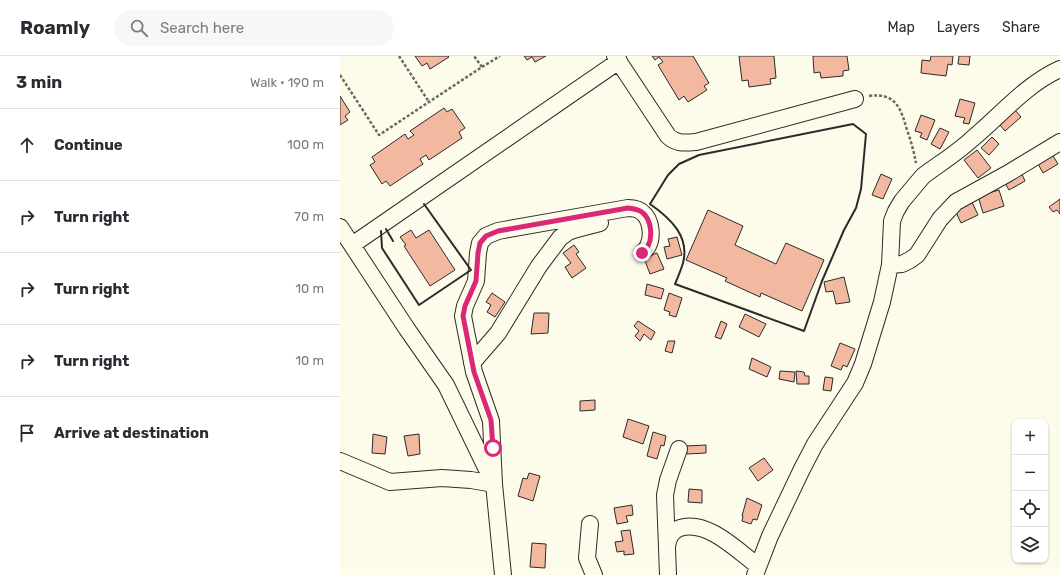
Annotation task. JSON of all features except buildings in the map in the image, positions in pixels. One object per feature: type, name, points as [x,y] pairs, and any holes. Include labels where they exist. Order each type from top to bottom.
[{"type":"street","points":[[352,245],[617,58],[668,136],[677,142],[696,142],[855,99]]},
{"type":"street","points":[[666,550],[670,536],[674,531],[693,526],[708,530],[756,570],[770,536],[809,456],[829,422],[855,383],[863,364],[882,302],[890,265],[893,218],[902,201],[920,179],[972,140],[1024,92],[1058,71]]},
{"type":"street","points":[[890,265],[902,264],[917,255],[940,218],[956,202],[1007,174],[1060,142]]},
{"type":"street","points":[[503,575],[494,484],[491,420],[472,362],[466,332],[464,311],[476,281],[479,247],[483,238],[498,231],[628,208],[636,209],[643,213],[650,228],[651,237],[648,246],[642,253]]},
{"type":"street","points":[[472,362],[498,333],[539,266],[560,238],[568,232],[587,225],[617,220]]},
{"type":"street","points":[[340,227],[446,385],[494,484]]},
{"type":"street","points":[[668,575],[665,514],[666,488],[679,450]]},
{"type":"street","points":[[340,461],[390,482],[442,478],[494,484]]},
{"type":"street","points":[[665,514],[669,524],[676,528],[681,528]]},
{"type":"street","points":[[590,524],[587,558],[594,575]]},
{"type":"path","points":[[399,56],[429,102]]},
{"type":"path","points":[[474,56],[482,68]]},
{"type":"path","points":[[340,75],[379,135],[500,56]]},
{"type":"path","points":[[855,99],[880,95],[890,98],[898,105],[913,147],[920,179]]},
{"type":"wall","points":[[853,124],[866,134],[861,189],[856,208],[844,230],[822,281],[804,331],[675,284],[683,263],[684,244],[677,229],[665,215],[650,204],[668,175],[679,164],[699,155],[853,124]]},
{"type":"wall","points":[[381,231],[382,248],[419,305],[471,270],[424,204]]},
{"type":"wall","points":[[386,229],[393,241]]},
{"type":"route","points":[[493,448],[491,420],[474,372],[463,316],[465,306],[476,281],[479,247],[483,238],[498,231],[628,208],[636,209],[643,213],[650,228],[651,237],[648,246],[642,253]]}]
